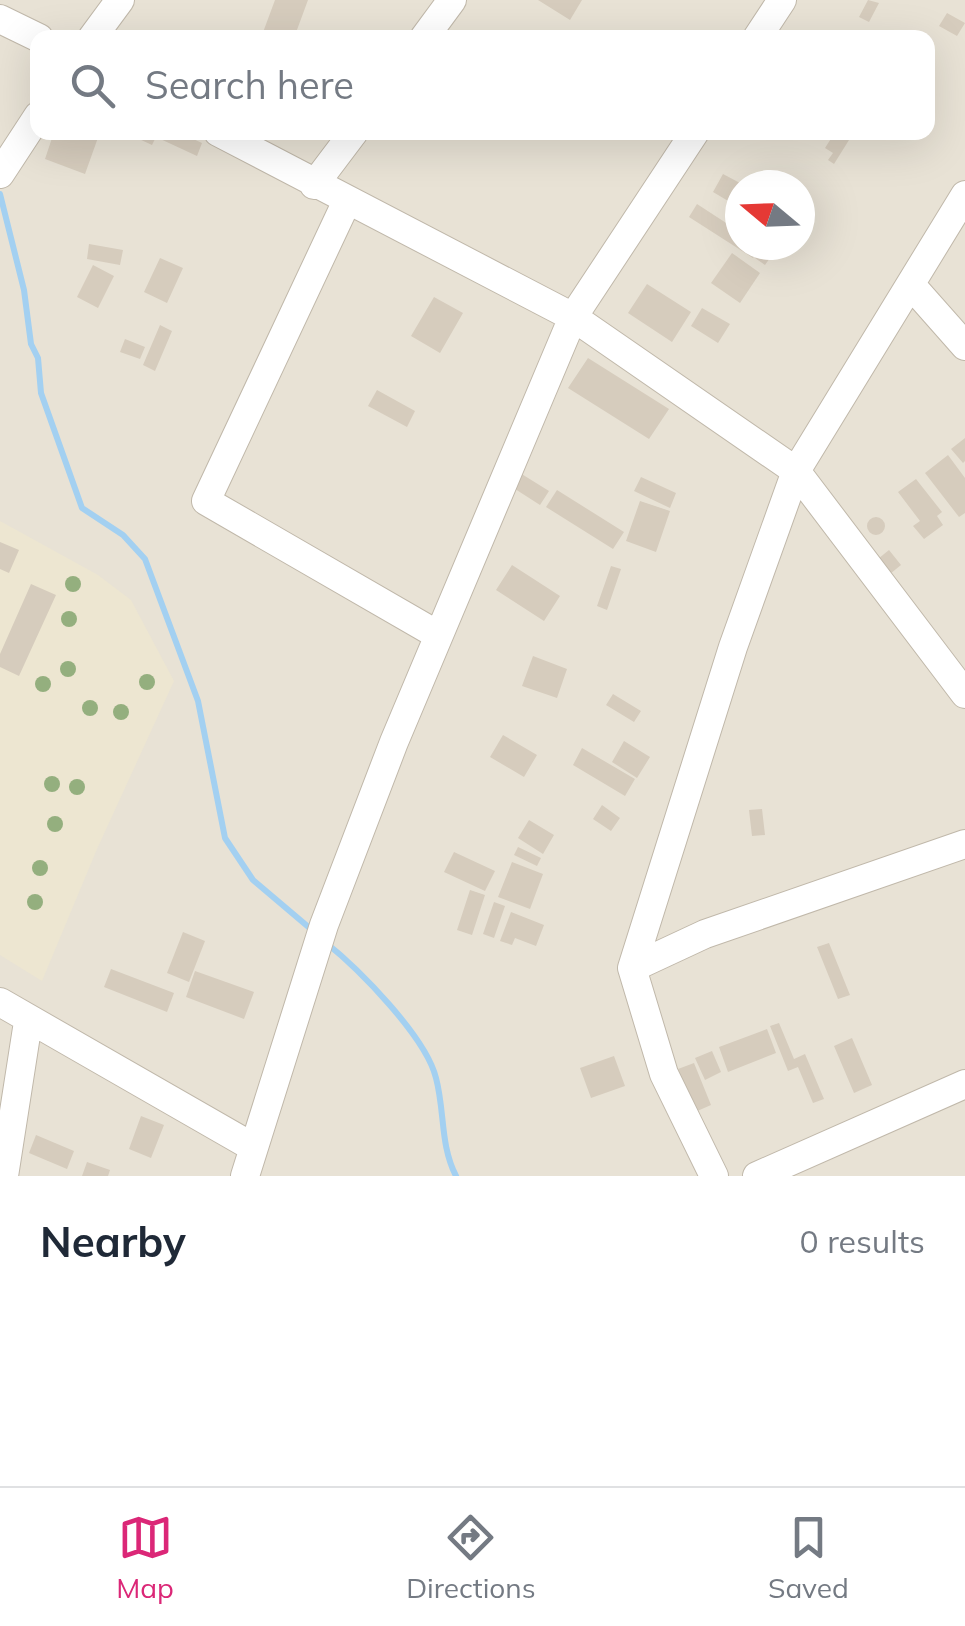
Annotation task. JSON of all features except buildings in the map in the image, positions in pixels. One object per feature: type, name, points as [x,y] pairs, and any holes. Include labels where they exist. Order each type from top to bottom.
[{"type":"street","points":[[98,30],[120,0]]},
{"type":"street","points":[[430,30],[452,0]]},
{"type":"street","points":[[763,30],[782,0]]},
{"type":"street","points":[[0,19],[30,34]]},
{"type":"street","points":[[3,169],[30,128]]},
{"type":"street","points":[[232,140],[346,204],[572,318],[796,471],[965,694]]},
{"type":"street","points":[[314,185],[348,140]]},
{"type":"street","points":[[245,1176],[324,925],[438,635],[572,318],[690,140]]},
{"type":"street","points":[[714,1176],[664,1074],[632,968],[733,647],[796,471],[965,195]]},
{"type":"street","points":[[346,204],[206,501],[438,635]]},
{"type":"street","points":[[912,286],[965,346]]},
{"type":"street","points":[[632,968],[705,934],[965,844]]},
{"type":"street","points":[[0,1002],[28,1022],[252,1146]]},
{"type":"street","points":[[4,1176],[28,1022]]},
{"type":"street","points":[[756,1176],[965,1084]]},
{"type":"shaded area","points":[[0,0],[965,0],[965,1176],[0,1176]]},
{"type":"shaded area","points":[[0,521],[98,575],[131,600],[174,681],[42,981],[0,955]]},
{"type":"waterway","points":[[0,194],[24,290],[41,393],[82,508],[123,535],[145,559],[198,701],[225,838],[253,880],[312,930]]},
{"type":"waterway","points":[[325,942],[390,1005],[430,1061],[439,1091],[447,1152],[456,1176]]}]
